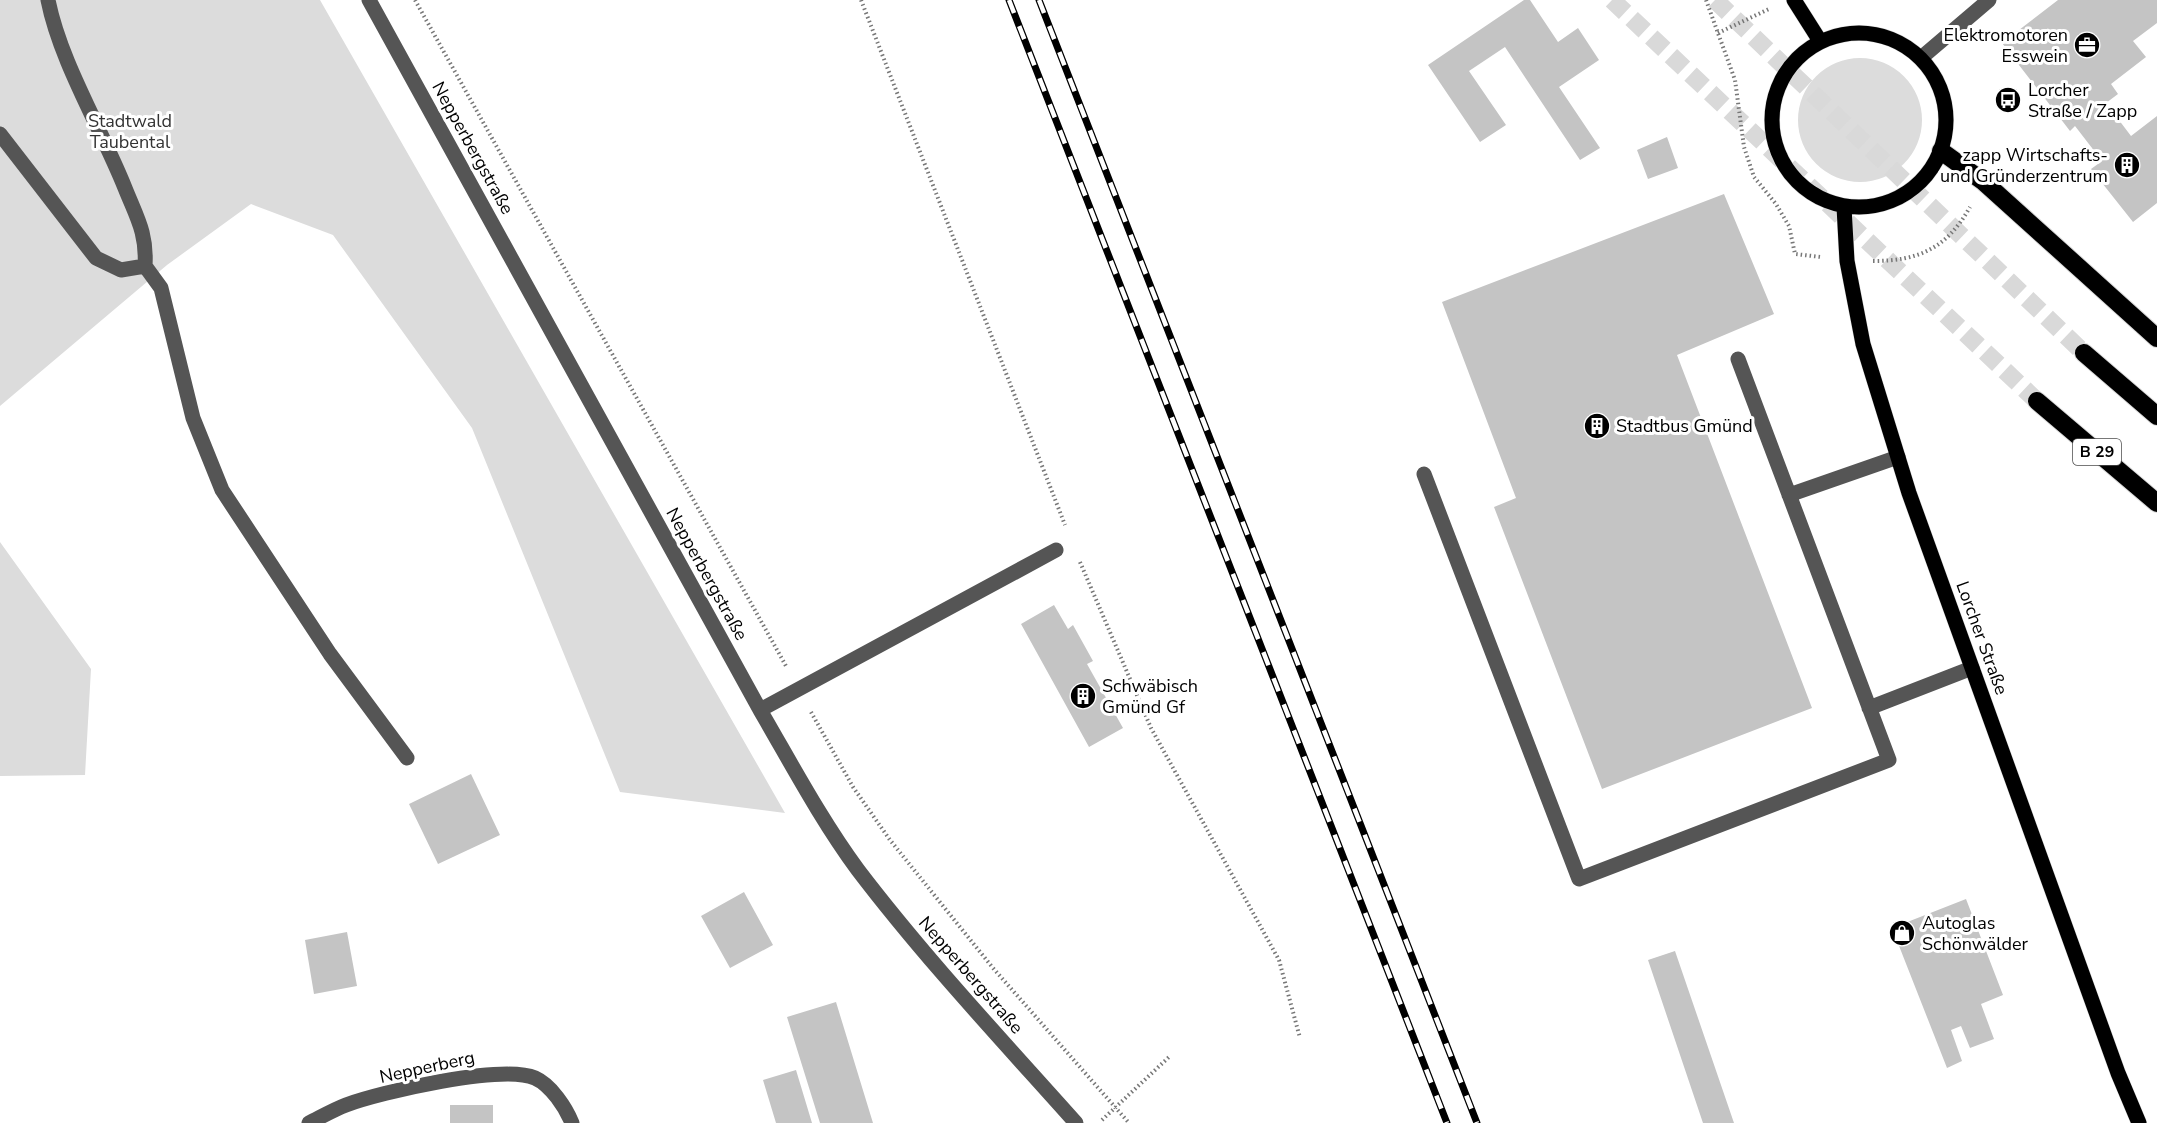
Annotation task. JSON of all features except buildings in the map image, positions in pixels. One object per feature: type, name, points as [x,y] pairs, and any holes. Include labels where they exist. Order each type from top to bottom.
[{"type":"highway","points":[[1941,151],[1984,182],[2157,338]]},
{"type":"highway","points":[[2084,353],[2157,416]]},
{"type":"highway","name":"B 29","points":[[2037,401],[2157,503]]},
{"type":"main road","points":[[1794,0],[1820,41]]},
{"type":"main road","points":[[1846,33],[1873,33],[1899,41],[1921,58],[1936,78],[1945,102],[1947,126],[1941,151],[1926,177],[1903,197],[1874,207],[1844,207],[1818,198],[1796,182],[1780,159],[1772,133],[1773,106],[1781,79],[1797,57],[1820,41],[1846,33]]},
{"type":"main road","name":"Lorcher Straße","points":[[1844,207],[1847,261],[1863,344],[1898,457],[2118,1073],[2139,1123]]},
{"type":"main road","name":"Lorcher Straße","points":[[2118,1073],[2150,1123]]},
{"type":"street","points":[[48,0],[51,16],[75,77],[114,160],[146,242],[145,266],[161,288],[193,418],[222,490],[330,654],[407,758]]},
{"type":"street","name":"Nepperbergstraße","points":[[369,0],[760,710],[856,867],[899,922],[1076,1123]]},
{"type":"street","points":[[1921,58],[1989,0]]},
{"type":"street","points":[[0,134],[96,258],[121,270],[145,266]]},
{"type":"street","points":[[1424,474],[1579,879],[1889,760],[1738,358]]},
{"type":"street","points":[[1789,495],[1898,457]]},
{"type":"street","points":[[760,710],[1056,550]]},
{"type":"street","points":[[1869,708],[1972,668]]},
{"type":"street","name":"Nepperberg","points":[[309,1123],[347,1105],[459,1078],[498,1073],[536,1078],[566,1106],[572,1123]]},
{"type":"path","points":[[415,0],[853,787],[890,840],[993,968],[1129,1123]]},
{"type":"path","points":[[861,0],[1066,529]]},
{"type":"path","points":[[1706,0],[1735,80],[1747,157],[1754,177],[1776,204],[1789,226],[1795,254]]},
{"type":"path","points":[[1718,33],[1778,5]]},
{"type":"path","points":[[1847,261],[1901,261],[1917,256],[1943,242],[1963,219],[1984,182]]},
{"type":"path","points":[[1075,551],[1151,728],[1280,960],[1300,1038]]},
{"type":"path","points":[[1099,1123],[1169,1058]]},
{"type":"green space","name":"Stadtwald Taubental","points":[[0,0],[320,0],[785,813],[620,792],[472,428],[333,235],[251,204],[167,265],[0,406]]},
{"type":"green space","points":[[1860,58],[1884,63],[1903,77],[1917,96],[1922,120],[1917,144],[1903,163],[1884,177],[1860,182],[1836,177],[1817,163],[1803,144],[1798,120],[1803,96],[1817,77],[1836,63]]},
{"type":"green space","points":[[0,542],[91,669],[85,775],[0,776]]},
{"type":"tunnel","points":[[1612,0],[2037,401]]},
{"type":"tunnel","points":[[1715,0],[2084,353]]},
{"type":"railway","points":[[1009,0],[1447,1123]]},
{"type":"railway","points":[[1039,0],[1477,1123]]},
{"type":"place","name":"Elektromotoren Esswein","points":[[2087,45]]},
{"type":"place","name":"Lorcher Straße / Zapp","points":[[2008,100]]},
{"type":"place","name":"zapp Wirtschafts- und Gründerzentrum","points":[[2127,165]]},
{"type":"place","name":"Stadtbus Gmünd","points":[[1597,426]]},
{"type":"place","name":"Schwäbisch Gmünd Gf","points":[[1083,696]]},
{"type":"place","name":"Autoglas Schönwälder","points":[[1902,933]]}]
